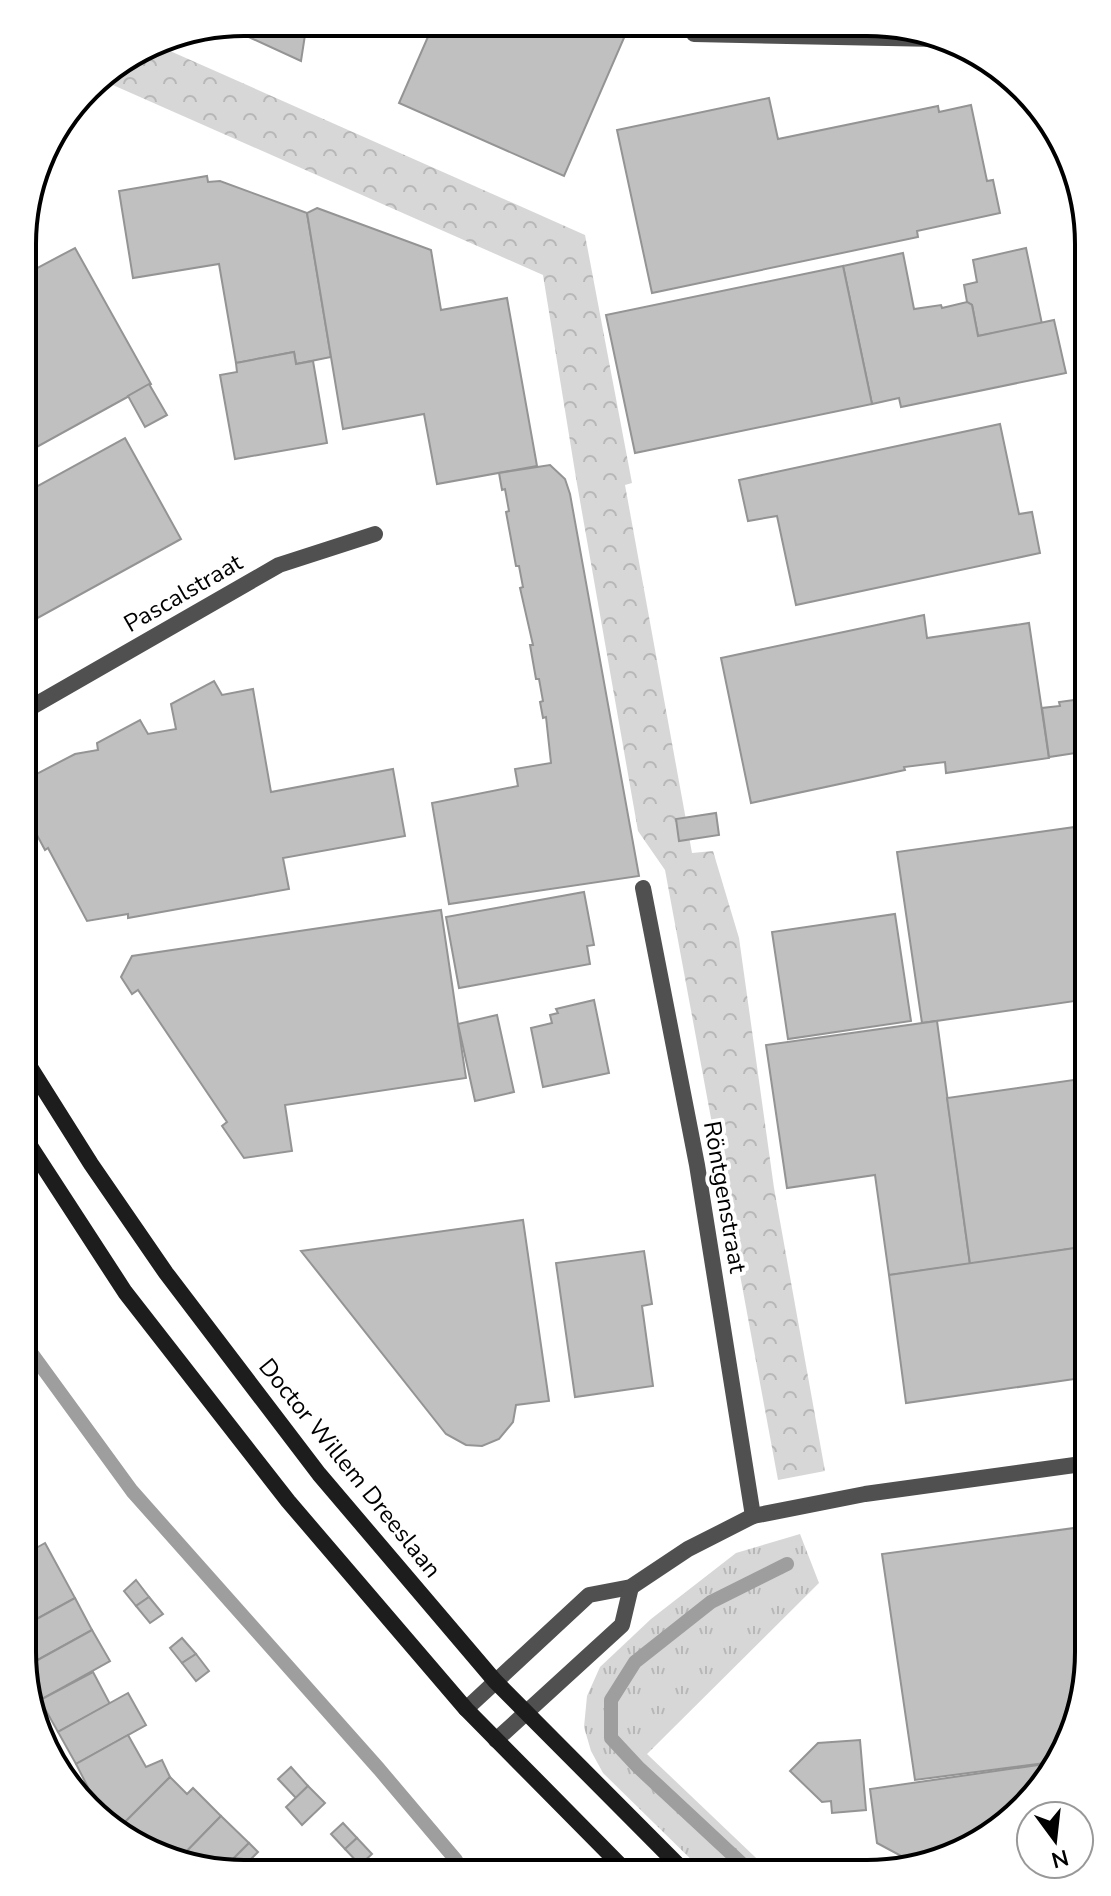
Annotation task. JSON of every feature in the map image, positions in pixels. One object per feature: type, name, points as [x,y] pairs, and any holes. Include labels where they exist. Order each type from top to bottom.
[{"type":"main road","name":"Doctor Willem Dreeslaan","points":[[36,1077],[91,1164],[175,1285],[319,1474],[525,1714],[673,1860]]},
{"type":"main road","points":[[36,1155],[135,1304],[288,1501],[466,1709],[615,1860]]},
{"type":"street","points":[[792,36],[895,38]]},
{"type":"street","name":"Pascalstraat","points":[[36,705],[279,565],[375,534]]},
{"type":"street","name":"Röntgenstraat","points":[[643,888],[697,1165],[753,1516]]},
{"type":"street","points":[[466,1709],[589,1595],[631,1587],[688,1549],[753,1516],[865,1494],[1075,1465]]},
{"type":"street","points":[[496,1740],[622,1625],[631,1587]]},
{"type":"green space","points":[[169,50],[585,235],[632,483],[625,485],[692,853],[713,851],[739,938],[774,1188],[825,1471],[778,1480],[665,870],[638,831],[543,275],[111,84],[128,71]]},
{"type":"green space","points":[[800,1534],[819,1583],[647,1754],[758,1860],[692,1860],[603,1773],[591,1751],[584,1727],[587,1696],[600,1667],[651,1619],[736,1553]]},
{"type":"building","points":[[247,36],[305,36],[301,61]]},
{"type":"building","points":[[428,36],[625,36],[564,176],[399,103]]},
{"type":"building","points":[[769,98],[778,139],[938,106],[939,112],[971,105],[987,181],[993,180],[1000,213],[917,231],[918,237],[652,293],[617,130]]},
{"type":"building","points":[[207,176],[208,182],[220,181],[307,213],[331,357],[296,364],[294,352],[236,363],[219,264],[133,278],[119,191]]},
{"type":"building","points":[[317,208],[431,250],[441,310],[507,298],[537,466],[437,484],[424,414],[343,429],[307,213]]},
{"type":"building","points":[[75,248],[151,384],[36,447],[36,269]]},
{"type":"building","points":[[1026,248],[1042,324],[978,336],[972,305],[967,302],[964,285],[977,282],[973,260]]},
{"type":"building","points":[[903,253],[914,309],[941,305],[942,308],[967,302],[972,305],[978,336],[1054,320],[1066,373],[901,407],[899,398],[872,404],[843,266]]},
{"type":"building","points":[[843,266],[872,404],[635,453],[606,315]]},
{"type":"building","points":[[294,352],[296,364],[313,361],[327,443],[235,459],[220,375],[237,372],[236,363]]},
{"type":"building","points":[[149,384],[167,415],[145,427],[128,396]]},
{"type":"building","points":[[1000,424],[1019,514],[1032,512],[1040,553],[796,605],[777,516],[748,521],[739,480]]},
{"type":"building","points":[[125,438],[181,539],[36,619],[36,487]]},
{"type":"building","points":[[550,465],[565,479],[570,494],[639,876],[449,904],[432,803],[518,786],[515,769],[551,763],[546,717],[543,718],[540,702],[543,701],[539,679],[536,679],[530,645],[533,645],[520,588],[523,587],[506,512],[509,511],[505,489],[502,490],[499,473]]},
{"type":"building","points":[[924,615],[927,638],[1029,623],[1049,758],[946,773],[945,762],[904,767],[905,770],[751,803],[721,658]]},
{"type":"building","points":[[214,681],[222,695],[253,689],[271,792],[393,769],[405,836],[283,858],[289,889],[128,918],[128,914],[87,921],[48,848],[45,850],[36,833],[36,774],[75,754],[98,750],[97,743],[140,720],[148,734],[176,729],[171,704]]},
{"type":"building","points":[[1075,700],[1075,753],[1049,757],[1042,708],[1060,706],[1059,702]]},
{"type":"building","points":[[716,813],[719,835],[679,841],[676,819]]},
{"type":"building","points":[[1075,827],[1075,1001],[922,1023],[897,852]]},
{"type":"building","points":[[584,892],[594,945],[587,946],[590,964],[459,988],[446,917]]},
{"type":"building","points":[[441,910],[466,1078],[285,1105],[292,1151],[244,1158],[222,1126],[227,1122],[138,990],[132,994],[121,977],[132,956]]},
{"type":"building","points":[[895,914],[911,1021],[788,1039],[772,932]]},
{"type":"building","points":[[594,1000],[609,1073],[543,1087],[531,1028],[552,1023],[550,1015],[558,1013],[556,1009]]},
{"type":"building","points":[[497,1015],[514,1092],[475,1101],[458,1024]]},
{"type":"building","points":[[937,1021],[970,1264],[889,1275],[875,1175],[787,1188],[766,1045]]},
{"type":"building","points":[[1075,1080],[1075,1248],[970,1264],[947,1098]]},
{"type":"building","points":[[523,1220],[549,1401],[516,1405],[513,1422],[499,1439],[482,1446],[466,1445],[446,1434],[301,1251]]},
{"type":"building","points":[[1075,1248],[1075,1379],[906,1403],[889,1275]]},
{"type":"building","points":[[644,1251],[652,1304],[642,1306],[653,1386],[575,1397],[556,1263]]},
{"type":"building","points":[[1075,1528],[1075,1666],[1068,1706],[1059,1732],[1042,1763],[915,1780],[882,1554]]},
{"type":"building","points":[[45,1543],[75,1598],[36,1619],[36,1548]]},
{"type":"building","points":[[136,1580],[149,1597],[136,1606],[124,1591]]},
{"type":"building","points":[[149,1597],[163,1614],[150,1623],[136,1606]]},
{"type":"building","points":[[75,1598],[92,1630],[36,1661],[36,1619]]},
{"type":"building","points":[[92,1630],[110,1661],[42,1699],[36,1661]]},
{"type":"building","points":[[182,1638],[196,1654],[182,1663],[170,1648]]},
{"type":"building","points":[[196,1654],[209,1671],[196,1681],[182,1663]]},
{"type":"building","points":[[93,1672],[110,1704],[58,1732],[42,1699]]},
{"type":"building","points":[[128,1693],[146,1725],[76,1764],[58,1732]]},
{"type":"building","points":[[128,1735],[146,1767],[162,1760],[170,1777],[125,1822],[90,1791],[76,1764]]},
{"type":"building","points":[[860,1740],[866,1810],[832,1813],[831,1801],[822,1802],[790,1771],[818,1743]]},
{"type":"building","points":[[1041,1765],[1014,1799],[994,1817],[947,1844],[903,1857],[877,1843],[870,1789]]},
{"type":"building","points":[[291,1767],[308,1786],[296,1798],[278,1779]]},
{"type":"building","points":[[170,1777],[187,1794],[193,1788],[221,1816],[186,1852],[164,1844],[125,1822]]},
{"type":"building","points":[[308,1786],[325,1803],[302,1825],[286,1807]]},
{"type":"building","points":[[221,1816],[249,1843],[233,1859],[186,1852]]},
{"type":"building","points":[[343,1823],[357,1838],[345,1849],[331,1834]]},
{"type":"building","points":[[357,1838],[372,1854],[365,1860],[355,1860],[345,1849]]},
{"type":"building","points":[[249,1843],[258,1852],[250,1860],[233,1859]]},
{"type":"waterway","points":[[36,1359],[132,1491],[456,1860]]},
{"type":"waterway","points":[[738,1860],[611,1738],[611,1700],[635,1662],[711,1602],[787,1564]]}]
